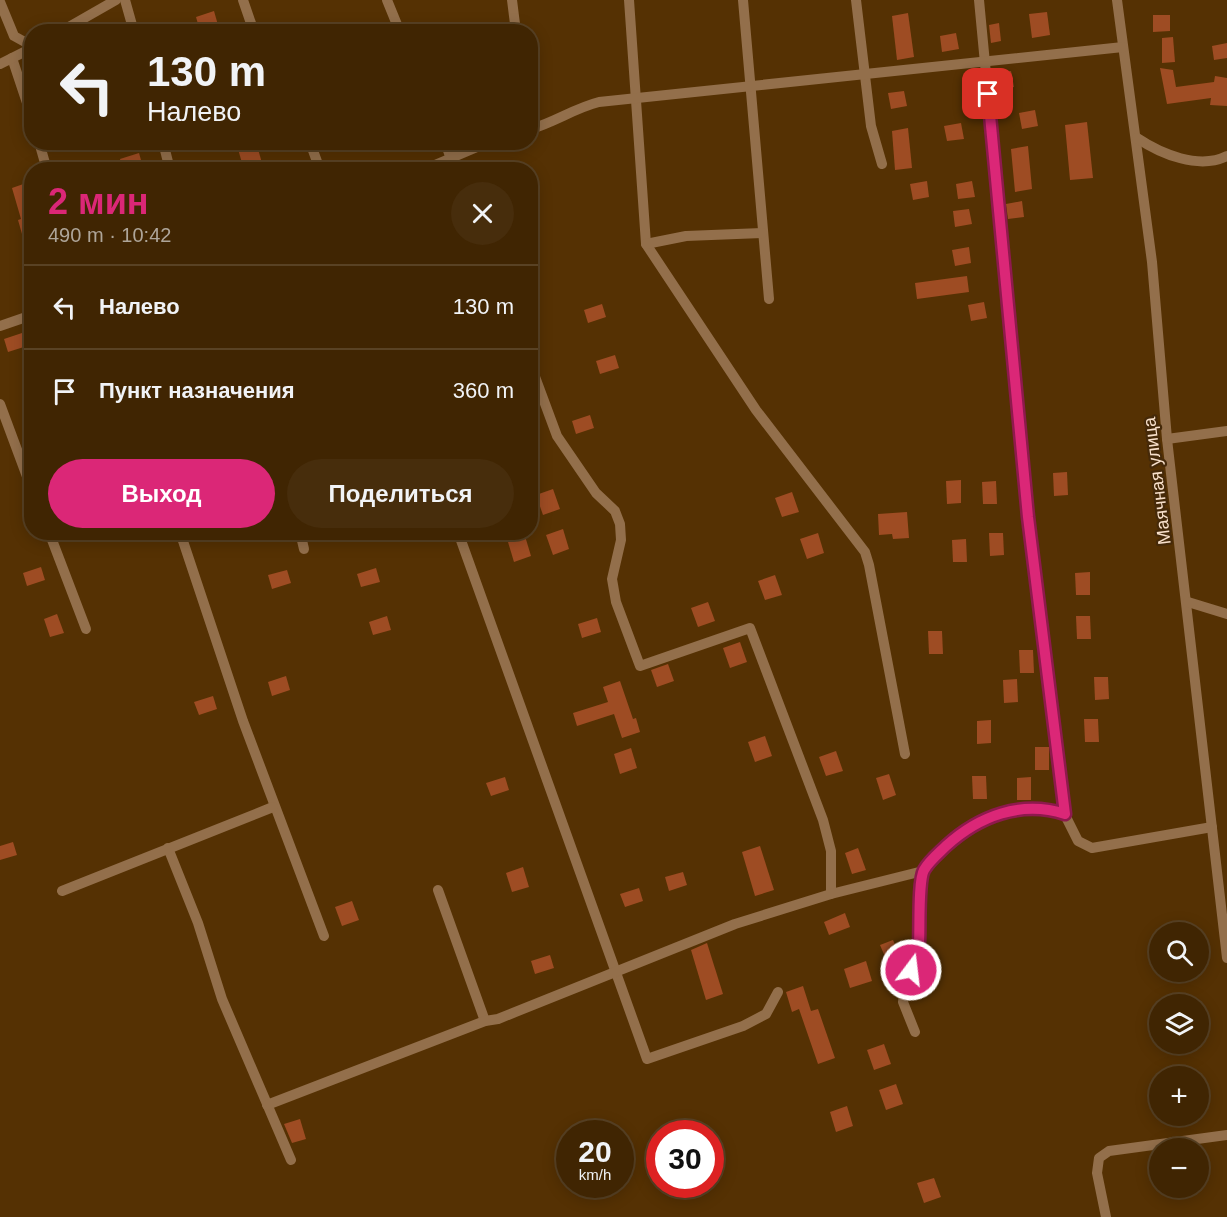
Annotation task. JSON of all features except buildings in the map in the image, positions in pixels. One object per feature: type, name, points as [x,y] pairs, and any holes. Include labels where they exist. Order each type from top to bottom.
[{"type":"street","points":[[74,24],[116,0]]},
{"type":"street","points":[[125,0],[132,24]]},
{"type":"street","points":[[243,0],[251,24]]},
{"type":"street","points":[[387,0],[397,24]]},
{"type":"street","points":[[512,0],[515,24]]},
{"type":"street","points":[[629,0],[646,244],[756,410],[864,552],[869,566],[905,754]]},
{"type":"street","points":[[743,0],[769,299]]},
{"type":"street","points":[[856,0],[871,126],[882,164]]},
{"type":"street","points":[[979,0],[1028,517],[1065,814],[1078,841],[1092,848],[1212,827]]},
{"type":"street","name":"Маячная улица","points":[[1117,0],[1152,262],[1167,439],[1188,602],[1227,958]]},
{"type":"street","points":[[0,2],[14,36],[24,42]]},
{"type":"street","points":[[538,127],[583,106],[1123,47]]},
{"type":"street","points":[[0,64],[24,51]]},
{"type":"street","points":[[12,58],[24,94]]},
{"type":"street","points":[[1137,138],[1154,150],[1193,160],[1217,161],[1227,156]]},
{"type":"street","points":[[449,150],[453,162]]},
{"type":"street","points":[[442,162],[470,150]]},
{"type":"street","points":[[646,244],[686,236],[762,233]]},
{"type":"street","points":[[0,326],[24,318]]},
{"type":"street","points":[[538,385],[557,436],[596,493],[615,511],[620,524],[621,540],[612,579],[616,602],[640,666],[750,628],[823,820],[831,851],[831,894]]},
{"type":"street","points":[[0,404],[24,468]]},
{"type":"street","points":[[1167,439],[1227,431]]},
{"type":"street","points":[[52,540],[86,629]]},
{"type":"street","points":[[183,540],[273,807],[324,936]]},
{"type":"street","points":[[302,540],[304,549]]},
{"type":"street","points":[[461,540],[647,1059],[743,1026],[766,1014],[778,992]]},
{"type":"street","points":[[1188,602],[1227,614]]},
{"type":"street","points":[[62,891],[273,807]]},
{"type":"street","points":[[267,1105],[484,1021],[498,1019],[735,924],[831,894],[923,871],[957,836],[1002,813],[1027,808],[1047,808],[1065,814]]},
{"type":"street","points":[[168,848],[198,923],[222,999],[291,1160]]},
{"type":"street","points":[[915,1032],[903,1002],[905,987],[918,947],[923,871]]},
{"type":"street","points":[[438,890],[484,1021]]},
{"type":"street","points":[[1106,1217],[1097,1173],[1099,1158],[1109,1151],[1227,1135]]},
{"type":"route","points":[[911,970],[918,947],[923,871],[935,857],[957,836],[1002,813],[1027,808],[1047,808],[1065,814],[1028,517],[988,94]]}]
